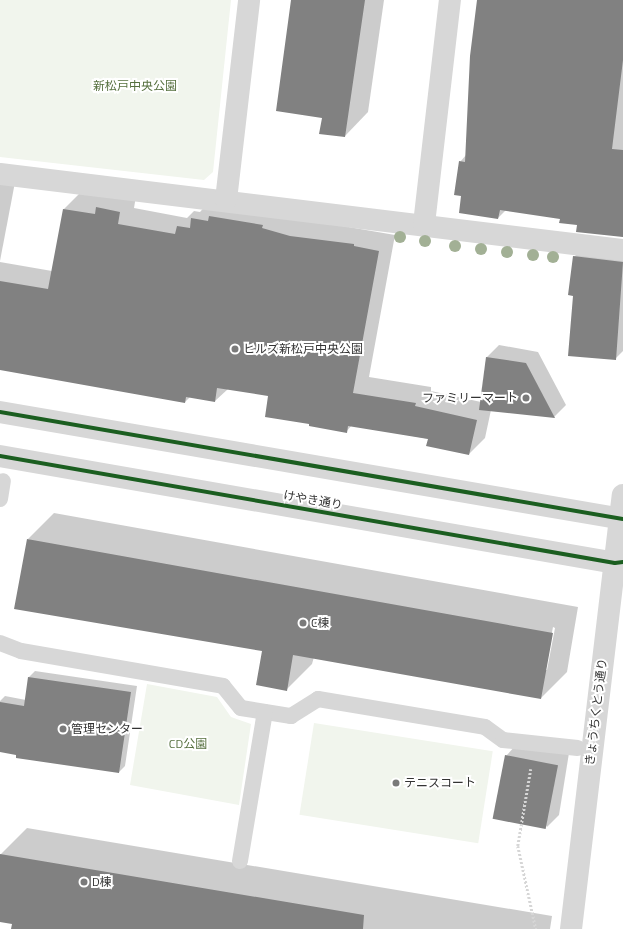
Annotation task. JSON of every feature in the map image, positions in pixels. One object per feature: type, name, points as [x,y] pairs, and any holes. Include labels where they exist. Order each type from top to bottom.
[{"type":"street","points":[[226,200],[249,0]]},
{"type":"street","points":[[424,224],[450,0]]},
{"type":"street","points":[[0,174],[424,224],[623,250]]},
{"type":"street","points":[[0,412],[622,519]]},
{"type":"street","name":"けやき通り","points":[[0,456],[619,562]]},
{"type":"street","name":"きょうちくとう通り","points":[[571,929],[619,562],[623,495]]},
{"type":"lane","points":[[0,499],[3,481]]},
{"type":"lane","points":[[0,643],[21,651],[223,686],[241,708],[291,716],[318,699],[485,727],[503,740],[536,742],[578,748]]},
{"type":"lane","points":[[240,861],[265,712]]},
{"type":"path","points":[[536,742],[518,846],[536,929]]},
{"type":"green space","name":"新松戸中央公園","points":[[0,0],[231,0],[213,172],[204,180],[0,157]]},
{"type":"green space","name":"CD公園","points":[[147,684],[217,697],[231,717],[251,724],[239,805],[130,785]]},
{"type":"green space","name":"テニスコート","points":[[314,723],[493,751],[478,843],[299,815]]},
{"type":"building","points":[[291,0],[365,0],[345,137],[319,134],[322,118],[276,111]]},
{"type":"building","points":[[477,0],[623,0],[623,60],[612,149],[623,150],[623,237],[576,232],[577,225],[559,223],[560,219],[500,210],[498,219],[459,213],[461,196],[454,195],[459,161],[465,162],[470,56]]},
{"type":"building","points":[[96,207],[120,212],[118,224],[175,234],[177,226],[190,228],[191,218],[208,221],[209,216],[263,225],[262,228],[290,236],[354,244],[354,246],[379,251],[353,393],[416,403],[415,406],[477,420],[469,455],[426,446],[428,439],[348,426],[347,433],[309,426],[309,424],[265,417],[268,396],[217,388],[215,402],[186,397],[185,403],[0,370],[0,281],[48,289],[63,209],[95,214]]},
{"type":"building","points":[[573,256],[623,262],[616,360],[568,356],[573,296],[568,295]]},
{"type":"building","points":[[486,357],[526,363],[555,418],[479,410]]},
{"type":"building","name":"C棟","points":[[27,539],[553,633],[541,699],[293,655],[287,691],[256,685],[262,651],[14,609]]},
{"type":"building","name":"管理センター","points":[[28,677],[131,692],[119,773],[16,758],[16,755],[0,752],[0,702],[24,706]]},
{"type":"building","points":[[505,755],[558,765],[546,829],[493,819]]},
{"type":"building","name":"D棟","points":[[0,854],[364,915],[363,929],[11,929],[12,924],[0,922]]},
{"type":"cycle path","points":[[0,412],[623,519]]},
{"type":"cycle path","points":[[0,456],[615,563],[623,562]]},
{"type":"place","name":"ヒルズ新松戸中央公園","points":[[235,349]]},
{"type":"place","name":"ファミリーマート","points":[[526,398]]},
{"type":"place","name":"C棟","points":[[303,623]]},
{"type":"place","name":"管理センター","points":[[63,729]]},
{"type":"place","name":"テニスコート","points":[[396,783]]},
{"type":"place","name":"D棟","points":[[84,882]]}]
